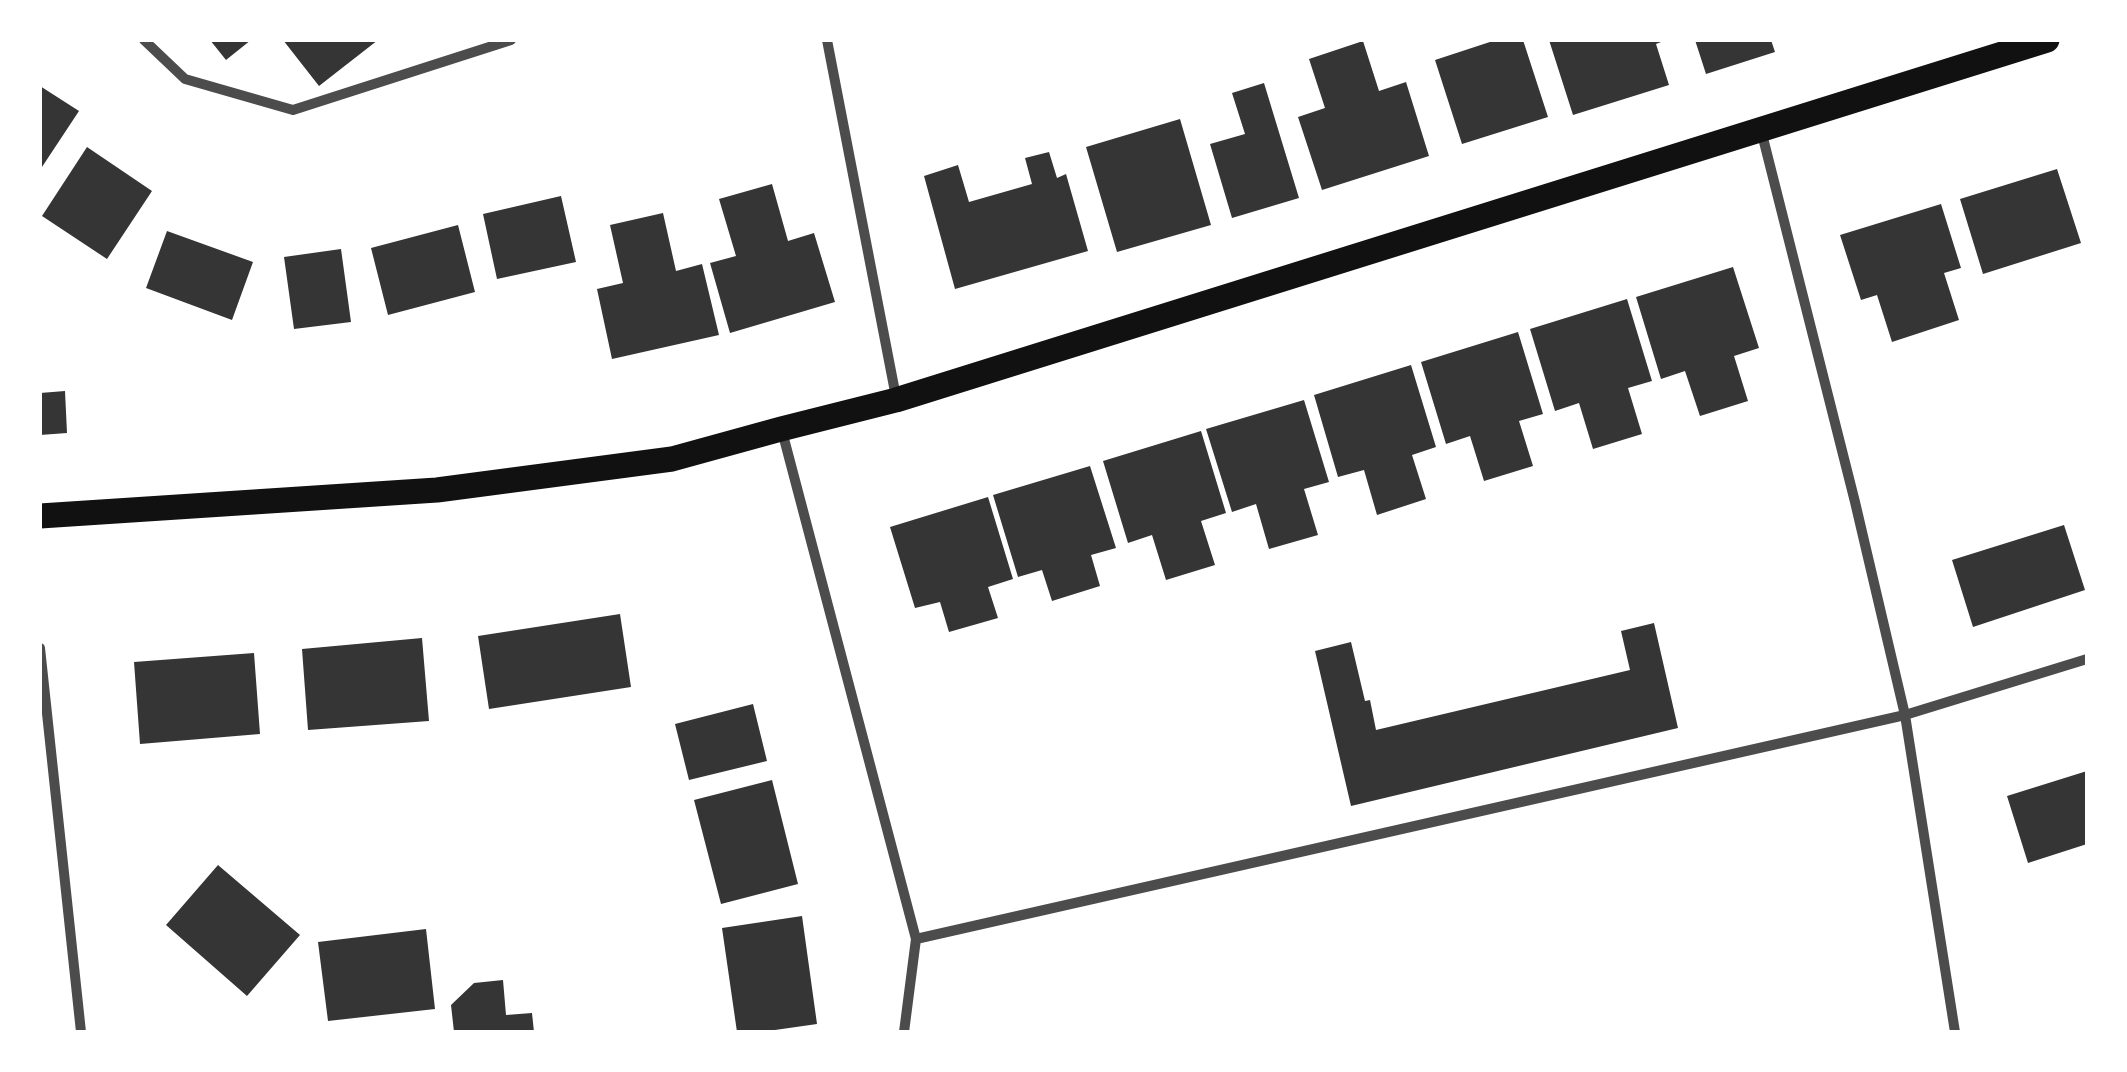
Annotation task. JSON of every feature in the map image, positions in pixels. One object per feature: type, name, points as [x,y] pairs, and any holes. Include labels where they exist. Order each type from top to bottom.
[{"type":"main road","points":[[40,516],[437,490],[672,459],[896,400],[2047,40]]},
{"type":"street","points":[[144,40],[184,79],[293,110],[511,40]]},
{"type":"street","points":[[826,40],[896,400]]},
{"type":"street","points":[[1761,130],[1905,715],[1955,1032]]},
{"type":"street","points":[[781,429],[916,939],[904,1032]]},
{"type":"street","points":[[40,648],[81,1032]]},
{"type":"street","points":[[916,939],[1905,715],[2087,659]]},
{"type":"building","points":[[210,40],[251,40],[226,60]]},
{"type":"building","points":[[283,40],[378,40],[319,86]]},
{"type":"building","points":[[1496,40],[1523,40],[1548,117],[1462,144],[1435,60]]},
{"type":"building","points":[[1549,40],[1666,40],[1656,44],[1669,85],[1573,115]]},
{"type":"building","points":[[1695,40],[1771,40],[1775,52],[1706,74]]},
{"type":"building","points":[[1363,41],[1379,91],[1406,82],[1429,156],[1322,190],[1298,117],[1325,108],[1309,59]]},
{"type":"building","points":[[1264,83],[1299,198],[1232,218],[1210,144],[1245,134],[1232,93]]},
{"type":"building","points":[[40,86],[79,111],[40,170]]},
{"type":"building","points":[[1180,119],[1211,225],[1117,252],[1086,147]]},
{"type":"building","points":[[87,147],[152,191],[107,259],[42,216]]},
{"type":"building","points":[[1049,152],[1057,178],[1066,174],[1088,251],[955,289],[924,176],[958,165],[969,202],[1032,184],[1025,158]]},
{"type":"building","points":[[2057,169],[2081,243],[1983,274],[1960,199]]},
{"type":"building","points":[[772,184],[788,241],[814,233],[835,302],[730,333],[710,263],[736,256],[719,199]]},
{"type":"building","points":[[561,196],[576,262],[497,279],[483,214]]},
{"type":"building","points":[[1941,204],[1961,268],[1944,273],[1959,320],[1892,342],[1877,295],[1861,300],[1840,235]]},
{"type":"building","points":[[663,213],[676,271],[702,264],[719,335],[612,359],[597,289],[623,283],[610,225]]},
{"type":"building","points":[[458,225],[475,292],[388,315],[371,248]]},
{"type":"building","points":[[167,231],[253,262],[232,320],[146,288]]},
{"type":"building","points":[[341,249],[351,322],[294,329],[284,257]]},
{"type":"building","points":[[1733,267],[1759,348],[1734,356],[1748,401],[1700,416],[1685,371],[1661,379],[1636,297]]},
{"type":"building","points":[[1627,299],[1652,381],[1628,388],[1642,434],[1593,449],[1579,403],[1555,411],[1530,329]]},
{"type":"building","points":[[1518,332],[1543,414],[1519,421],[1533,466],[1484,481],[1470,436],[1446,444],[1421,362]]},
{"type":"building","points":[[1411,365],[1436,447],[1412,455],[1426,499],[1377,515],[1364,470],[1338,477],[1314,395]]},
{"type":"building","points":[[65,391],[67,433],[40,435],[40,393]]},
{"type":"building","points":[[1304,400],[1329,482],[1304,489],[1318,535],[1269,549],[1256,504],[1232,512],[1206,429]]},
{"type":"building","points":[[1201,431],[1226,513],[1201,521],[1215,565],[1166,580],[1152,535],[1128,543],[1103,461]]},
{"type":"building","points":[[1090,466],[1116,548],[1091,555],[1100,586],[1052,601],[1042,570],[1018,577],[993,495]]},
{"type":"building","points":[[988,497],[1013,579],[988,587],[998,618],[949,632],[940,602],[915,608],[890,527]]},
{"type":"building","points":[[2064,525],[2085,590],[1973,627],[1952,560]]},
{"type":"building","points":[[620,614],[631,687],[489,709],[478,636]]},
{"type":"building","points":[[1654,623],[1678,728],[1351,806],[1315,651],[1351,642],[1376,730],[1630,670],[1621,631]]},
{"type":"building","points":[[422,638],[429,721],[308,730],[302,649]]},
{"type":"building","points":[[254,653],[260,734],[140,744],[134,662]]},
{"type":"building","points":[[753,704],[767,761],[689,780],[675,724]]},
{"type":"building","points":[[2087,771],[2087,844],[2028,863],[2007,796]]},
{"type":"building","points":[[772,780],[798,884],[721,904],[694,800]]},
{"type":"building","points":[[218,865],[300,935],[247,996],[166,925]]},
{"type":"building","points":[[802,916],[817,1024],[737,1032],[722,928]]},
{"type":"building","points":[[426,929],[435,1009],[328,1021],[318,942]]},
{"type":"building","points":[[503,980],[506,1015],[532,1013],[534,1032],[454,1032],[451,1005],[474,983]]}]
